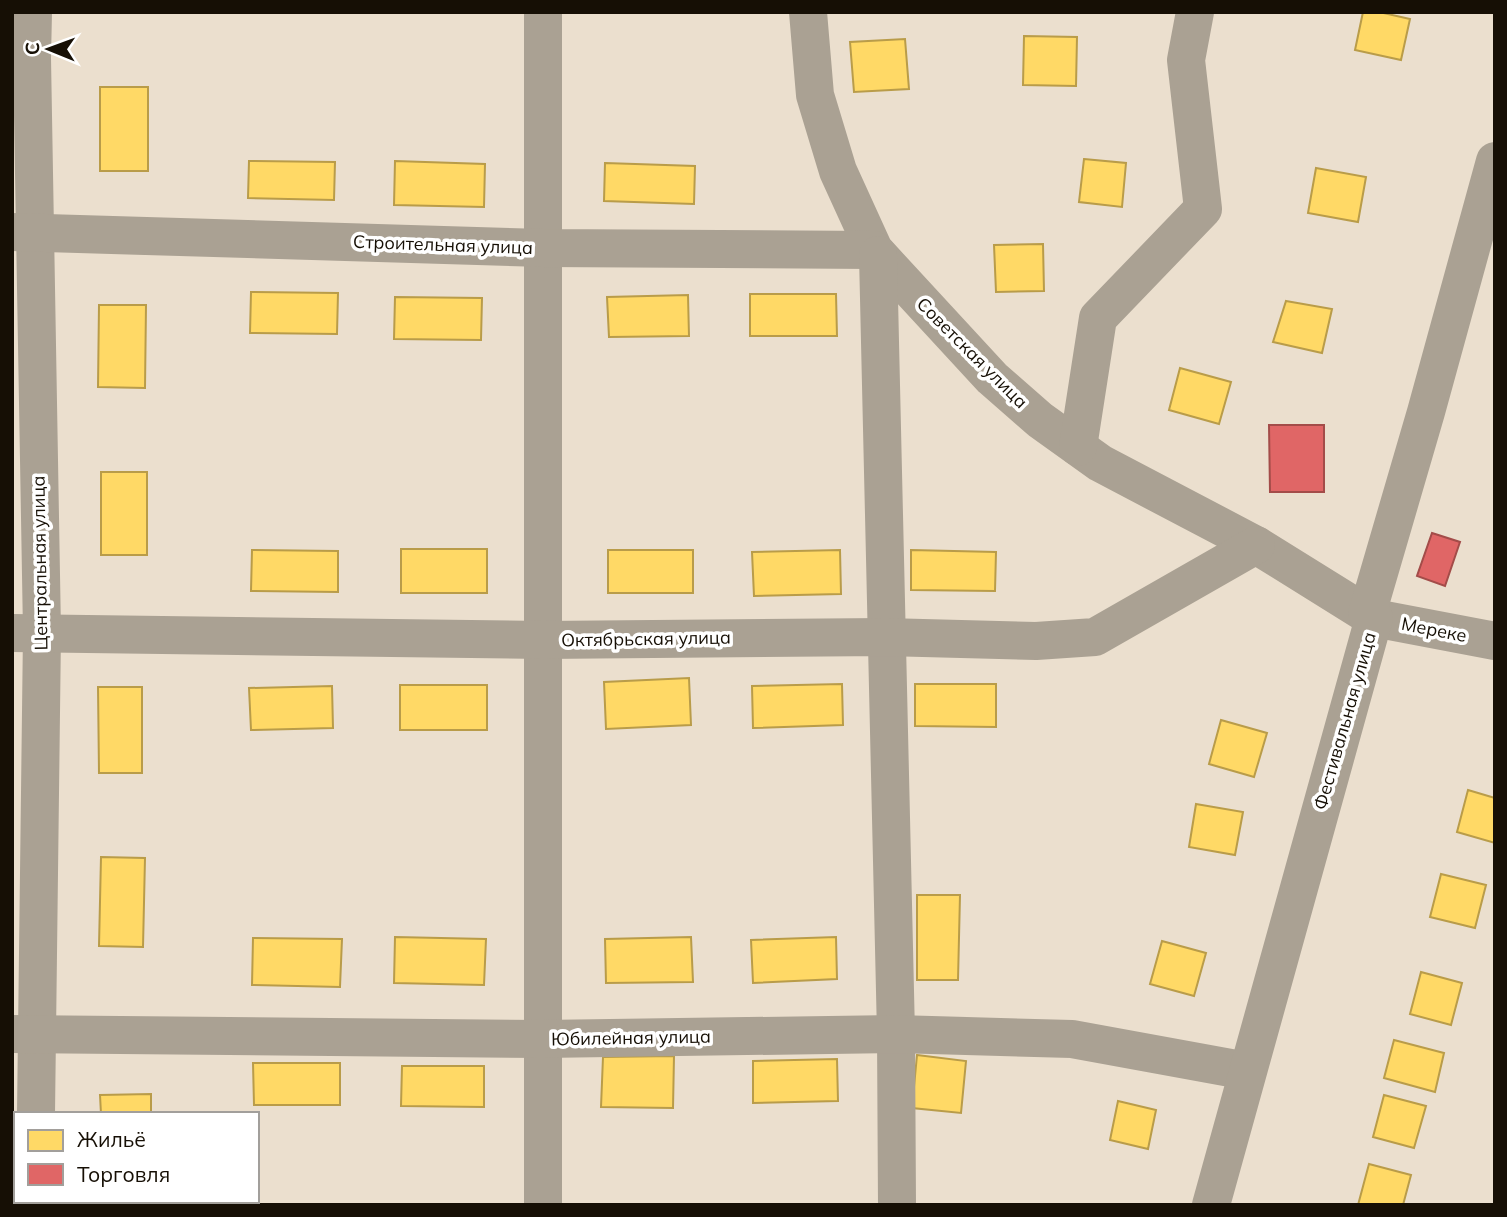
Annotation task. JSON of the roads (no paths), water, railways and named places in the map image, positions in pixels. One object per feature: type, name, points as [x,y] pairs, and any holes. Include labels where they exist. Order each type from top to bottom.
[{"type":"street","name":"Центральная улица","points":[[33,12],[24,232],[27,632],[24,1034],[36,1112]]},
{"type":"street","points":[[543,12],[543,1205]]},
{"type":"street","name":"Советская улица","points":[[808,12],[815,96],[838,171],[876,252],[992,379],[1040,421],[1100,463],[1256,545],[1371,616]]},
{"type":"street","points":[[1077,447],[1098,318],[1203,209],[1186,61],[1195,12]]},
{"type":"street","name":"Фестивальная улица","points":[[1211,1205],[1426,412],[1488,209],[1495,161]]},
{"type":"street","name":"Строительная улица","points":[[24,232],[543,248],[876,252]]},
{"type":"street","points":[[876,252],[896,1034],[897,1205]]},
{"type":"street","name":"Октябрьская улица","points":[[27,632],[543,640],[885,637],[1036,641],[1095,637],[1256,545]]},
{"type":"street","name":"Мереке","points":[[1371,616],[1495,641]]},
{"type":"street","name":"Юбилейная улица","points":[[24,1034],[542,1039],[896,1034],[1072,1039],[1247,1071]]}]
